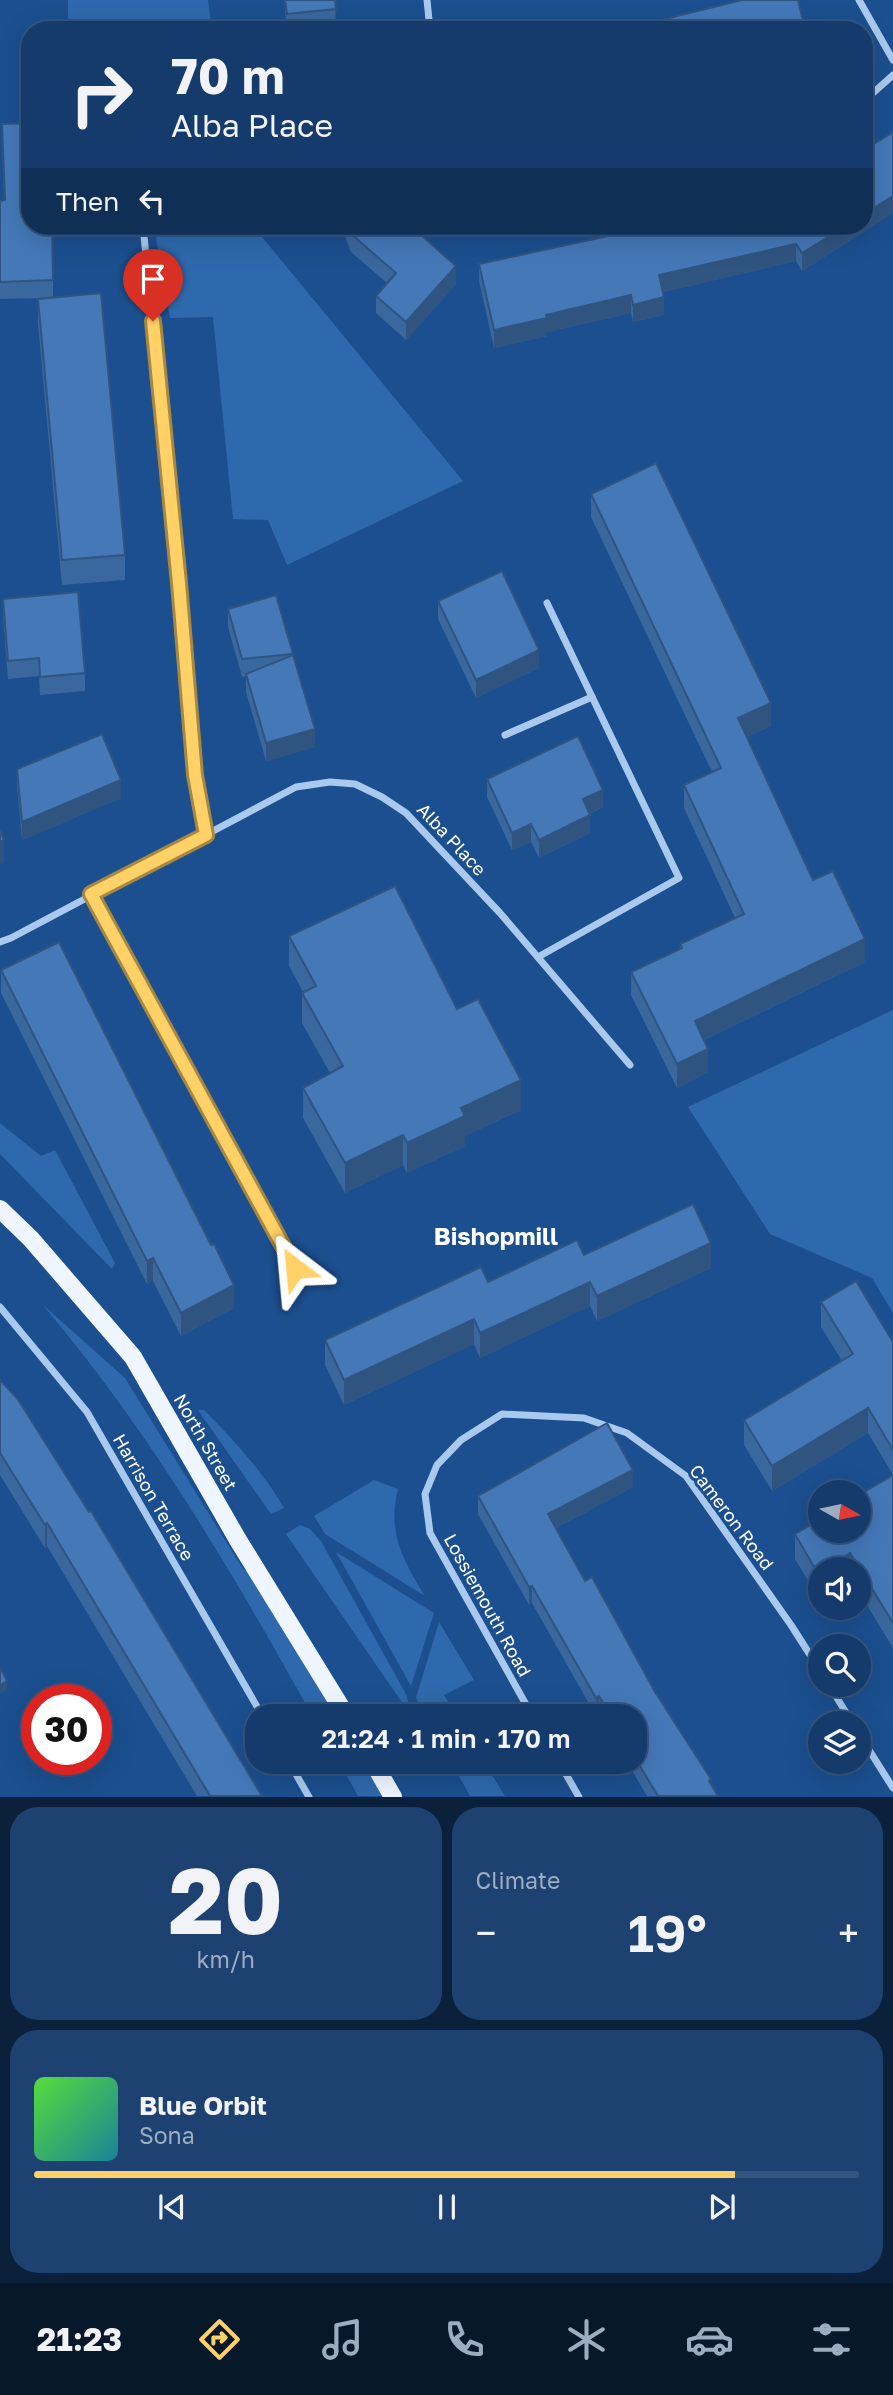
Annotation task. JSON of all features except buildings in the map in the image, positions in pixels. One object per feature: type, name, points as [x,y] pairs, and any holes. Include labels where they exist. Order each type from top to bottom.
[{"type":"main road","name":"North Street","points":[[0,1209],[31,1239],[133,1357],[241,1544],[338,1704]]},
{"type":"main road","points":[[380,1774],[393,1797]]},
{"type":"street","points":[[427,0],[429,21]]},
{"type":"street","points":[[859,0],[871,21]]},
{"type":"street","points":[[873,25],[893,60]]},
{"type":"street","points":[[873,94],[893,75]]},
{"type":"street","points":[[144,235],[179,583],[195,775],[206,835]]},
{"type":"street","points":[[538,957],[678,877],[547,603]]},
{"type":"street","points":[[505,736],[592,697]]},
{"type":"street","name":"Alba Place","points":[[0,942],[296,788],[330,782],[355,784],[406,813],[500,913],[630,1065]]},
{"type":"street","points":[[91,894],[295,1268]]},
{"type":"street","name":"Harrison Terrace","points":[[0,1307],[87,1412],[255,1704]]},
{"type":"street","name":"Cameron Road","points":[[502,1414],[583,1418],[627,1433],[686,1476],[808,1652]]},
{"type":"street","name":"Lossiemouth Road","points":[[502,1414],[461,1440],[438,1465],[425,1494],[430,1533],[526,1704]]},
{"type":"street","points":[[871,1753],[893,1788]]},
{"type":"street","points":[[296,1774],[309,1797]]},
{"type":"street","points":[[566,1774],[579,1797]]},
{"type":"shaded area","points":[[68,0],[208,0],[211,21],[68,21]]},
{"type":"shaded area","points":[[156,235],[260,235],[463,481],[287,565],[268,520],[233,519],[213,317],[170,318]]},
{"type":"shaded area","points":[[893,1010],[893,1313],[872,1278],[770,1234],[688,1107]]},
{"type":"shaded area","points":[[0,1123],[41,1156],[55,1150],[115,1263],[112,1269],[0,1154]]},
{"type":"shaded area","points":[[42,1304],[125,1378],[243,1569],[259,1576],[333,1704],[306,1704],[188,1504],[154,1452],[81,1352]]},
{"type":"shaded area","points":[[198,1410],[204,1410],[237,1445],[284,1508],[271,1514]]},
{"type":"shaded area","points":[[374,1480],[398,1489],[394,1519],[399,1546],[425,1596],[325,1534],[314,1516]]},
{"type":"shaded area","points":[[300,1525],[310,1529],[321,1541],[407,1696],[408,1704],[403,1704],[286,1534]]},
{"type":"shaded area","points":[[336,1552],[434,1613],[411,1686]]},
{"type":"shaded area","points":[[439,1622],[474,1680],[444,1695],[449,1704],[419,1704],[416,1698]]},
{"type":"shaded area","points":[[346,1774],[373,1774],[386,1796],[358,1796]]},
{"type":"shaded area","points":[[458,1774],[491,1774],[505,1796],[470,1796]]},
{"type":"district","name":"Bishopmill","points":[[496,1235]]},
{"type":"route","points":[[153,321],[195,775],[206,835],[91,894],[295,1268]]}]
